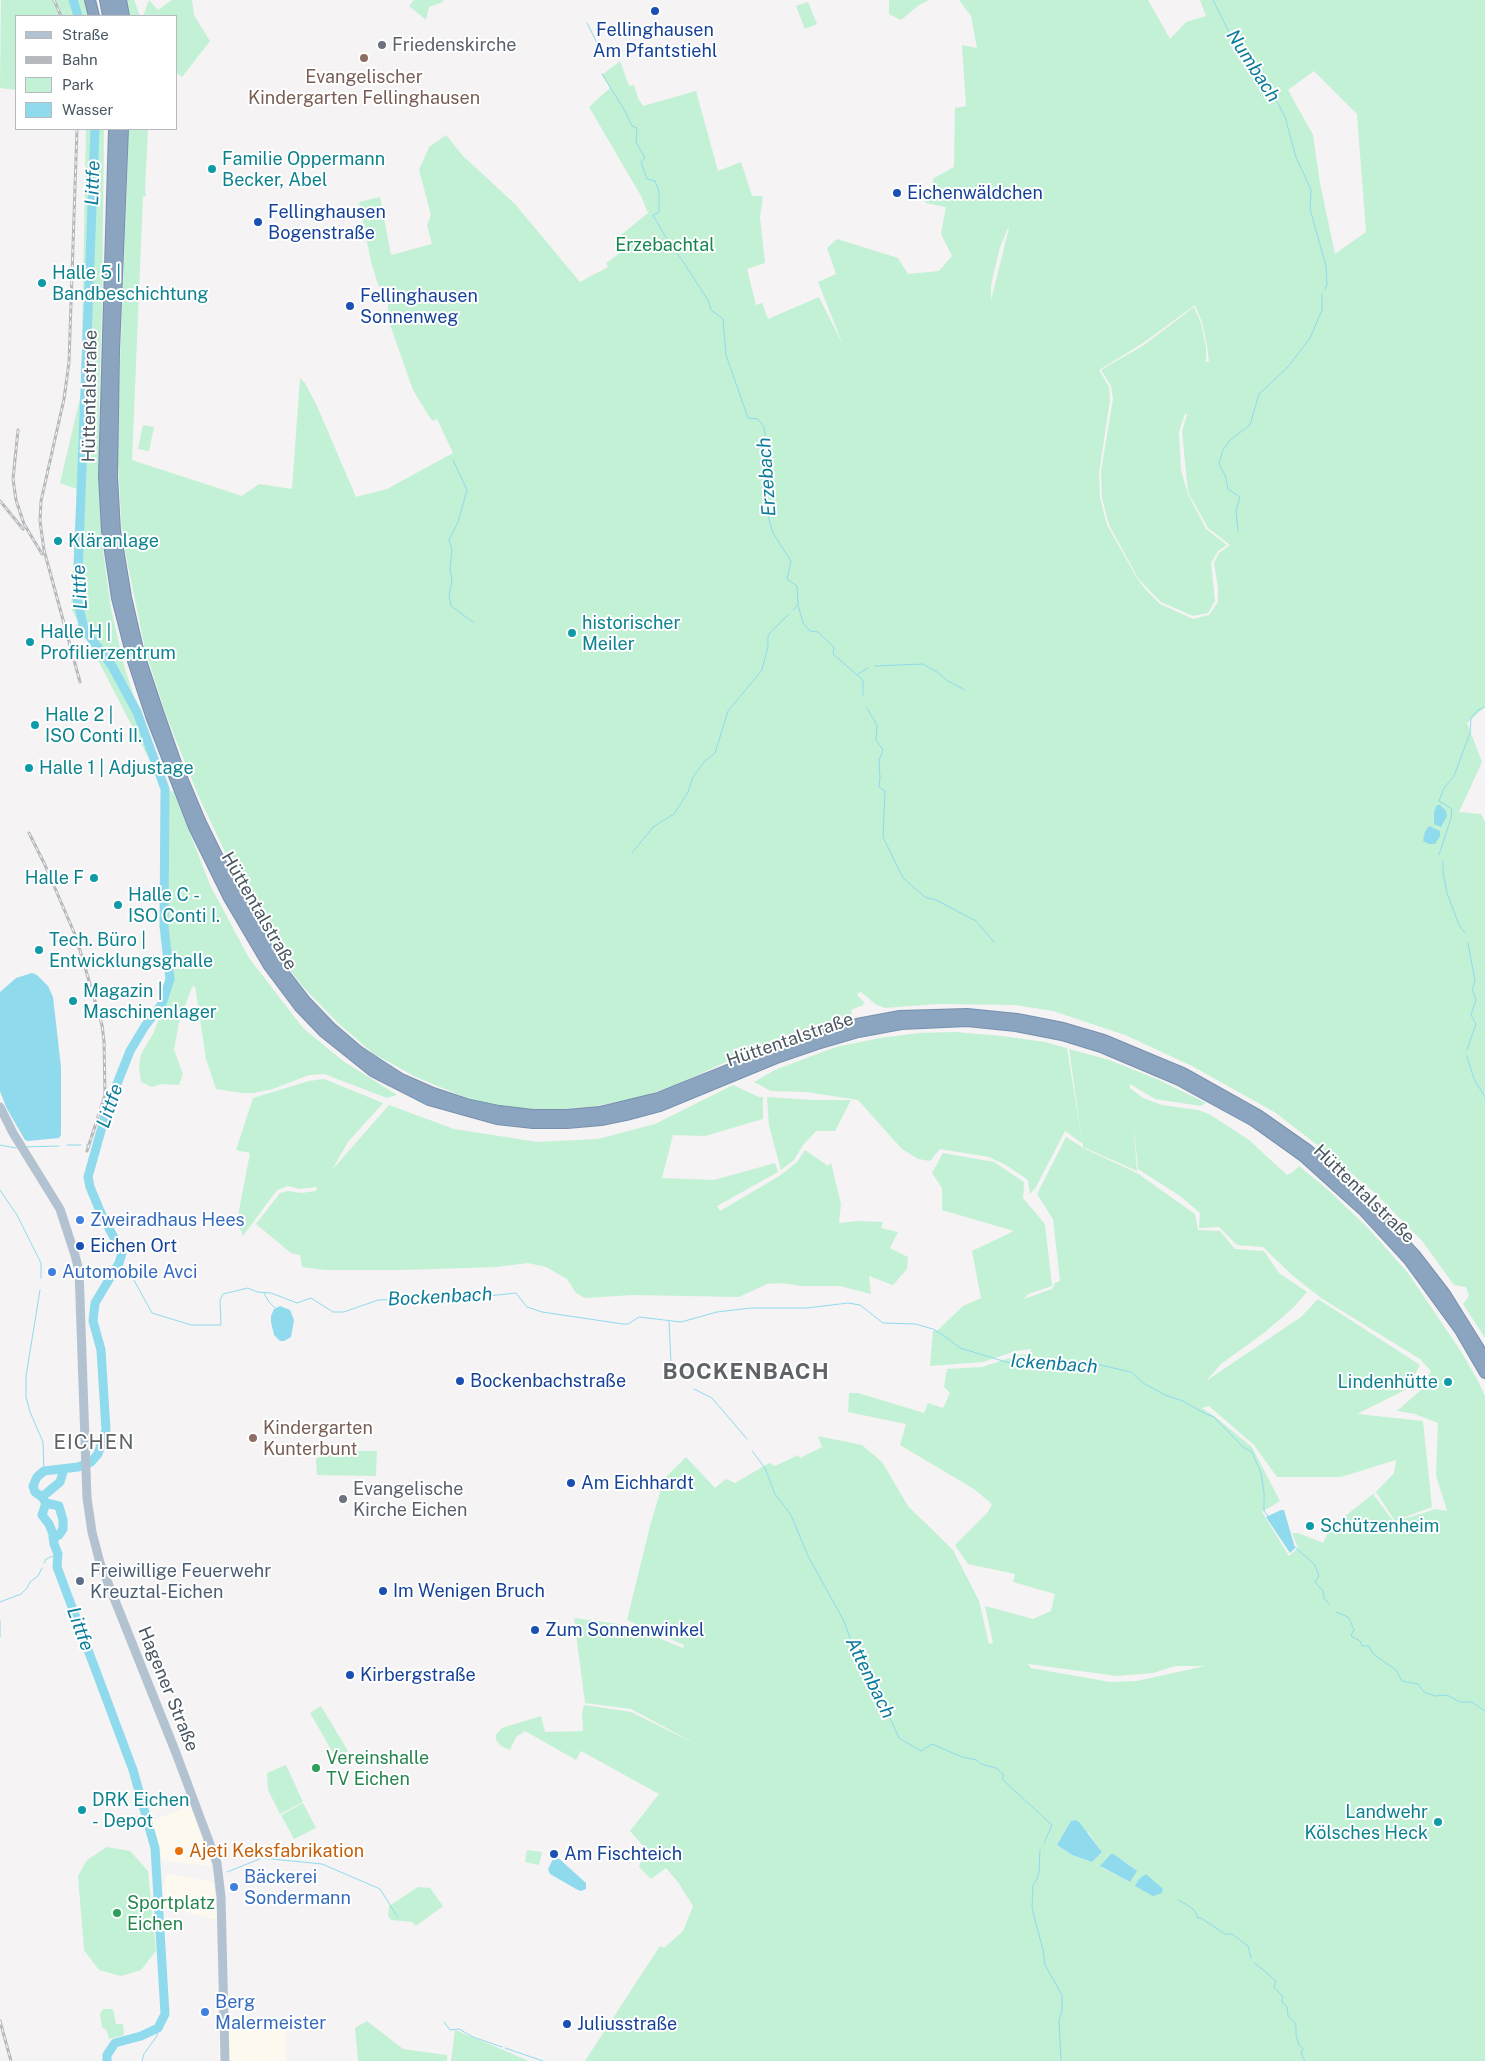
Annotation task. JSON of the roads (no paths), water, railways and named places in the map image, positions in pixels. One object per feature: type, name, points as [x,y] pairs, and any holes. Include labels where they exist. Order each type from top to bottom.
[{"type":"highway","points":[[90,0],[94,15]]},
{"type":"highway","points":[[105,0],[108,15]]},
{"type":"highway","points":[[112,0],[116,15]]},
{"type":"highway","points":[[121,0],[124,15]]},
{"type":"highway","name":"Hüttentalstraße","points":[[114,130],[104,476],[111,565],[117,598],[137,659]]},
{"type":"highway","name":"Hüttentalstraße","points":[[124,130],[114,351],[112,476],[120,564],[137,659],[150,716],[229,898],[269,966],[299,1006],[324,1032],[352,1057],[389,1081],[429,1100],[497,1119],[567,1124],[601,1120],[660,1106],[779,1057],[858,1032],[902,1024],[967,1021],[1016,1026],[1062,1035],[1110,1050],[1179,1080],[1254,1121],[1303,1156],[1363,1210],[1402,1253],[1463,1328]]},
{"type":"highway","points":[[1463,1328],[1485,1358]]},
{"type":"highway","points":[[1463,1328],[1485,1373]]},
{"type":"main road","name":"Hagener Straße","points":[[0,1108],[61,1212],[79,1271],[85,1457],[92,1532],[100,1563],[189,1786],[217,1863],[221,1897],[224,2061]]},
{"type":"water","points":[[1437,805],[1440,805],[1446,811],[1447,816],[1441,827],[1434,824],[1434,812]]},
{"type":"water","points":[[1429,826],[1440,831],[1440,836],[1435,844],[1423,841]]},
{"type":"water","points":[[32,973],[37,975],[48,986],[53,997],[61,1067],[61,1135],[59,1138],[28,1141],[25,1140],[6,1107],[0,1091],[0,992],[16,978]]},
{"type":"water","points":[[280,1306],[290,1310],[294,1320],[291,1337],[284,1341],[280,1341],[274,1335],[271,1322],[274,1309]]},
{"type":"water","points":[[1284,1510],[1295,1548],[1290,1553],[1266,1517]]},
{"type":"water","points":[[1071,1821],[1079,1822],[1102,1852],[1092,1862],[1072,1855],[1057,1845]]},
{"type":"water","points":[[1111,1854],[1114,1854],[1137,1871],[1130,1882],[1100,1866]]},
{"type":"water","points":[[555,1855],[586,1883],[586,1889],[581,1891],[576,1889],[550,1874],[548,1869]]},
{"type":"water","points":[[1146,1874],[1163,1889],[1162,1893],[1153,1896],[1135,1886],[1139,1879]]},
{"type":"waterway","name":"Littfe","points":[[73,0],[78,15]]},
{"type":"waterway","name":"Numbach","points":[[1213,0],[1236,46],[1249,64],[1266,81],[1285,117],[1296,157],[1311,190],[1310,209],[1326,266],[1327,285],[1325,289]]},
{"type":"waterway","name":"Erzebach","points":[[587,23],[598,45]]},
{"type":"waterway","name":"Erzebach","points":[[602,74],[632,126],[637,128],[636,142],[645,158],[641,162],[647,179],[655,181],[659,191],[659,212],[653,215],[672,248],[708,300],[711,310],[723,319],[726,355],[748,418],[758,419],[764,427],[766,442],[765,506],[773,533],[791,561],[787,579],[797,586],[798,605],[803,623],[810,631],[818,632],[834,647],[833,654],[863,680],[863,695]]},
{"type":"waterway","name":"Littfe","points":[[95,130],[77,598],[84,629],[112,666],[137,712],[165,789],[164,926],[170,979],[162,1004],[145,1026],[130,1051],[107,1109],[88,1177],[100,1211],[122,1253],[119,1263],[95,1303],[93,1321],[101,1350],[106,1430],[98,1454],[91,1462],[78,1467],[44,1471],[37,1477],[33,1486],[35,1492],[46,1503],[42,1515],[49,1524],[53,1534],[58,1554],[57,1567],[133,1770],[155,1848],[165,2014],[158,2028],[141,2036],[115,2043],[107,2055],[107,2061]]},
{"type":"waterway","points":[[1238,531],[1236,511],[1240,497],[1228,489],[1225,475],[1219,464],[1223,450],[1230,440],[1250,425],[1259,394],[1288,367],[1310,338],[1322,310],[1322,294]]},
{"type":"waterway","points":[[453,460],[467,490],[458,522],[449,540],[452,549],[450,569],[452,581],[449,595],[451,606],[473,622]]},
{"type":"waterway","name":"Erzebach","points":[[793,610],[798,605]]},
{"type":"waterway","points":[[632,853],[653,827],[674,814],[688,792],[693,777],[704,762],[715,753],[728,711],[762,670],[768,646],[768,635],[788,615]]},
{"type":"waterway","points":[[875,666],[923,664],[965,690]]},
{"type":"waterway","points":[[858,674],[868,668]]},
{"type":"waterway","points":[[1439,855],[1452,809],[1439,801],[1444,788],[1454,776],[1470,733],[1471,718],[1478,710],[1485,707]]},
{"type":"waterway","name":"Erzebach","points":[[867,708],[877,725],[876,740],[883,750],[879,760],[879,787],[885,791],[883,837],[903,878],[925,897],[936,900],[976,921],[994,942]]},
{"type":"waterway","points":[[1443,861],[1447,893],[1459,925],[1465,933]]},
{"type":"waterway","points":[[1467,1050],[1476,1024],[1471,1015],[1476,1000],[1472,989],[1475,981],[1468,943]]},
{"type":"waterway","points":[[1467,1056],[1474,1079],[1485,1097]]},
{"type":"waterway","name":"Littfe","points":[[94,1140],[100,1136]]},
{"type":"waterway","points":[[0,1145],[16,1148]]},
{"type":"waterway","points":[[67,1145],[81,1145]]},
{"type":"waterway","points":[[25,1147],[59,1146]]},
{"type":"waterway","points":[[0,1190],[17,1215],[41,1263],[41,1278]]},
{"type":"waterway","name":"Ickenbach","points":[[119,1263],[129,1271],[152,1313],[191,1325],[221,1325],[220,1300],[223,1294],[248,1288],[257,1292],[271,1293],[297,1303],[311,1298],[333,1312],[344,1312],[378,1300],[402,1299],[443,1292],[461,1299],[516,1293],[527,1307],[542,1312],[623,1324],[628,1324],[639,1317],[681,1322],[717,1312],[751,1308],[807,1308],[848,1303],[860,1305],[883,1323],[915,1324],[933,1329],[960,1348],[1006,1362],[1015,1364],[1057,1363],[1066,1365],[1080,1362],[1131,1372],[1143,1383],[1165,1395],[1183,1401],[1214,1417],[1243,1447],[1252,1452],[1261,1473],[1264,1511],[1268,1516]]},
{"type":"waterway","points":[[40,1290],[26,1376],[26,1397],[30,1412],[43,1442],[44,1471]]},
{"type":"waterway","points":[[264,1293],[275,1308]]},
{"type":"waterway","name":"Attenbach","points":[[669,1322],[671,1363]]},
{"type":"waterway","name":"Attenbach","points":[[694,1389],[712,1398],[747,1439]]},
{"type":"waterway","name":"Attenbach","points":[[752,1451],[765,1468],[775,1494],[791,1515],[808,1556],[844,1621],[854,1649],[877,1689],[899,1738],[921,1751],[932,1744],[962,1757],[977,1760],[981,1764],[996,1768],[1004,1775],[1002,1778],[1005,1782],[1052,1825],[1044,1843]]},
{"type":"waterway","points":[[42,1497],[60,1482],[64,1469]]},
{"type":"waterway","points":[[46,1503],[59,1506],[63,1520],[63,1529],[59,1535],[53,1538]]},
{"type":"waterway","name":"Ickenbach","points":[[1295,1547],[1315,1565],[1319,1576],[1315,1582],[1323,1591],[1324,1598],[1329,1604]]},
{"type":"waterway","points":[[44,1563],[46,1559],[58,1554]]},
{"type":"waterway","points":[[0,1602],[21,1594],[30,1582],[38,1576],[42,1568]]},
{"type":"waterway","name":"Ickenbach","points":[[1336,1612],[1348,1617],[1354,1629],[1351,1636],[1360,1641],[1362,1646],[1369,1646],[1373,1654],[1396,1670],[1402,1681],[1418,1684],[1424,1692],[1435,1696],[1447,1695],[1460,1702],[1472,1702],[1485,1711]]},
{"type":"waterway","points":[[0,1621],[0,1637]]},
{"type":"waterway","points":[[1040,1850],[1039,1872],[1033,1885],[1032,1908],[1045,1965],[1062,1995],[1062,2010],[1059,2020],[1061,2061]]},
{"type":"waterway","points":[[227,1872],[262,1858],[322,1864],[380,1889],[397,1916]]},
{"type":"waterway","points":[[1179,1900],[1193,1909],[1197,1918],[1201,1918],[1225,1934],[1232,1934],[1248,1946],[1251,1958]]},
{"type":"waterway","points":[[1255,1963],[1276,1981],[1274,1987],[1283,1997],[1282,2002],[1287,2007],[1288,2016],[1296,2026],[1296,2035],[1299,2045],[1303,2049],[1301,2053],[1305,2061]]},
{"type":"waterway","points":[[444,2022],[450,2030],[459,2029],[473,2037],[502,2047]]},
{"type":"waterway","name":"Littfe","points":[[142,2061],[144,2054],[157,2036],[158,2028]]},
{"type":"waterway","points":[[505,2048],[543,2061]]},
{"type":"railway","points":[[54,0],[61,15]]},
{"type":"railway","points":[[77,130],[69,362],[64,399],[41,501],[40,521],[44,550],[80,682]]},
{"type":"railway","points":[[18,430],[13,479],[16,500],[24,524],[42,554]]},
{"type":"railway","points":[[0,501],[23,529]]},
{"type":"railway","points":[[29,833],[76,937],[102,1025],[105,1095],[87,1151]]},
{"type":"railway","points":[[0,2021],[11,2061]]},
{"type":"place","name":"Fellinghausen Am Pfantstiehl","points":[[655,11]]},
{"type":"place","name":"Friedenskirche","points":[[382,45]]},
{"type":"place","name":"Evangelischer Kindergarten Fellinghausen","points":[[364,58]]},
{"type":"place","name":"Familie Oppermann Becker, Abel","points":[[212,169]]},
{"type":"place","name":"Eichenwäldchen","points":[[897,193]]},
{"type":"place","name":"Fellinghausen Bogenstraße","points":[[258,222]]},
{"type":"place","name":"Halle 5 | Bandbeschichtung","points":[[42,283]]},
{"type":"place","name":"Fellinghausen Sonnenweg","points":[[350,306]]},
{"type":"place","name":"Kläranlage","points":[[58,541]]},
{"type":"place","name":"historischer Meiler","points":[[572,633]]},
{"type":"place","name":"Halle H | Profilierzentrum","points":[[30,642]]},
{"type":"place","name":"Halle 2 | ISO Conti II.","points":[[35,725]]},
{"type":"place","name":"Halle 1 | Adjustage","points":[[29,768]]},
{"type":"place","name":"Halle F","points":[[94,878]]},
{"type":"place","name":"Halle C - ISO Conti I.","points":[[118,905]]},
{"type":"place","name":"Tech. Büro | Entwicklungsghalle","points":[[39,950]]},
{"type":"place","name":"Magazin | Maschinenlager","points":[[73,1001]]},
{"type":"place","name":"Zweiradhaus Hees","points":[[80,1220]]},
{"type":"place","name":"Eichen Ort","points":[[80,1246]]},
{"type":"place","name":"Automobile Avci","points":[[52,1272]]},
{"type":"place","name":"Bockenbachstraße","points":[[460,1381]]},
{"type":"place","name":"Lindenhütte","points":[[1448,1382]]},
{"type":"place","name":"Kindergarten Kunterbunt","points":[[253,1438]]},
{"type":"place","name":"Am Eichhardt","points":[[571,1483]]},
{"type":"place","name":"Evangelische Kirche Eichen","points":[[343,1499]]},
{"type":"place","name":"Schützenheim","points":[[1310,1526]]},
{"type":"place","name":"Freiwillige Feuerwehr Kreuztal-Eichen","points":[[80,1581]]},
{"type":"place","name":"Im Wenigen Bruch","points":[[383,1591]]},
{"type":"place","name":"Zum Sonnenwinkel","points":[[535,1630]]},
{"type":"place","name":"Kirbergstraße","points":[[350,1675]]},
{"type":"place","name":"Vereinshalle TV Eichen","points":[[316,1768]]},
{"type":"place","name":"DRK Eichen - Depot","points":[[82,1810]]},
{"type":"place","name":"Landwehr Kölsches Heck","points":[[1438,1822]]},
{"type":"place","name":"Ajeti Keksfabrikation","points":[[179,1851]]},
{"type":"place","name":"Am Fischteich","points":[[554,1854]]},
{"type":"place","name":"Bäckerei Sondermann","points":[[234,1887]]},
{"type":"place","name":"Sportplatz Eichen","points":[[117,1913]]},
{"type":"place","name":"Berg Malermeister","points":[[205,2012]]},
{"type":"place","name":"Juliusstraße","points":[[567,2024]]},
{"type":"district","name":"BOCKENBACH","points":[[746,1372]]},
{"type":"district","name":"EICHEN","points":[[94,1443]]},
{"type":"park label","name":"Erzebachtal","points":[[665,245]]},
{"type":"water label","name":"Bockenbach","points":[[440,1297]]}]
